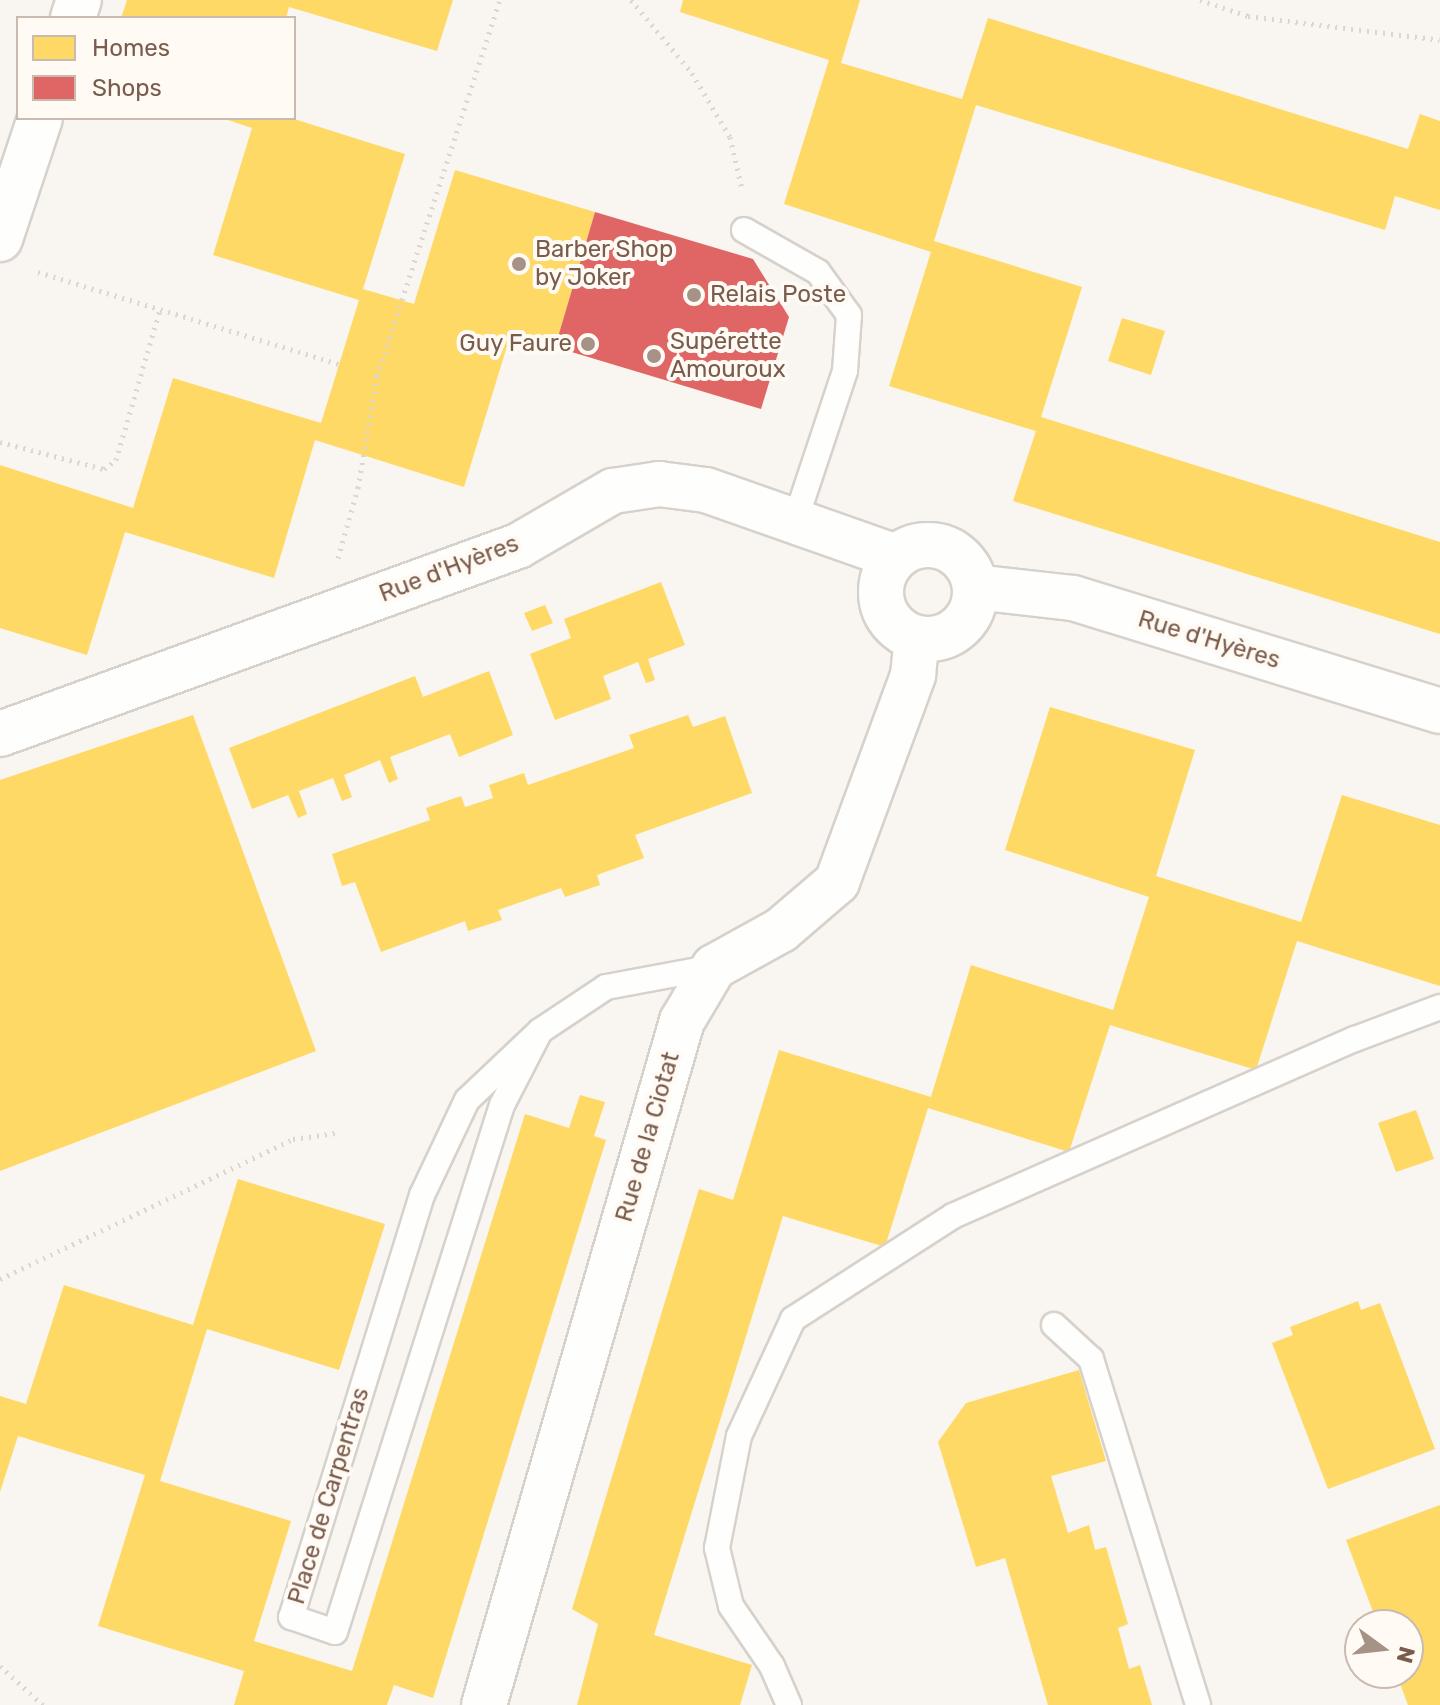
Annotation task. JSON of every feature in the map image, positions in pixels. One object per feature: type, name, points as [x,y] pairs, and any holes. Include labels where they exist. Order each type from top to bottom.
[{"type":"street","points":[[8,240],[39,120]]},
{"type":"street","name":"Rue d'Hyères","points":[[0,734],[518,546],[613,491],[659,484],[706,490],[896,557]]},
{"type":"street","points":[[919,546],[945,548],[965,563],[975,587],[975,602],[959,628],[947,636],[917,639],[892,623],[881,597],[882,582],[896,557],[919,546]]},
{"type":"street","name":"Rue d'Hyères","points":[[975,587],[1073,598],[1440,711]]},
{"type":"street","points":[[714,967],[781,930],[837,882],[913,675],[917,639]]},
{"type":"street","name":"Rue de la Ciotat","points":[[484,1705],[682,1021],[714,967]]},
{"type":"lane","points":[[744,230],[818,272],[849,315],[845,371],[795,521]]},
{"type":"lane","name":"Place de Carpentras","points":[[540,1031],[502,1105],[335,1632],[291,1617],[422,1195],[467,1100],[540,1031],[606,987],[714,967]]},
{"type":"lane","points":[[789,1705],[772,1666],[731,1606],[717,1548],[739,1436],[793,1319],[953,1216],[1355,1039],[1440,1007]]},
{"type":"lane","points":[[1054,1325],[1091,1359],[1198,1705]]},
{"type":"path","points":[[321,617],[358,488],[377,376],[500,0]]},
{"type":"path","points":[[631,0],[692,73],[730,137],[743,192],[744,230]]},
{"type":"path","points":[[1200,0],[1248,16],[1440,40]]},
{"type":"path","points":[[8,240],[160,310],[339,364]]},
{"type":"path","points":[[0,442],[104,469],[116,460],[160,310]]},
{"type":"path","points":[[0,1279],[293,1139],[336,1133]]},
{"type":"path","points":[[0,1666],[43,1705]]},
{"type":"building: Homes","points":[[127,0],[453,0],[437,51],[289,7],[287,16],[122,16]]},
{"type":"building: Homes","points":[[683,0],[860,0],[841,63],[962,99],[988,18],[1408,149],[1420,114],[1440,121],[1440,210],[1395,196],[1385,230],[976,105],[934,241],[1082,287],[1041,417],[1440,542],[1440,634],[1013,501],[1036,431],[889,386],[931,252],[784,204],[829,60],[680,12]]},
{"type":"building: Homes","points":[[228,120],[296,120],[405,154],[363,289],[414,304],[455,170],[595,212],[555,347],[511,333],[464,487],[315,440],[274,578],[125,532],[87,655],[0,628],[0,465],[133,508],[173,378],[321,423],[359,300],[213,255],[252,128]]},
{"type":"building: Homes","points":[[1122,318],[1165,331],[1151,375],[1108,361]]},
{"type":"building: Homes","points":[[661,582],[685,645],[648,659],[655,680],[646,683],[638,662],[603,676],[611,699],[555,720],[530,654],[571,638],[564,619]]},
{"type":"building: Homes","points":[[545,605],[553,623],[532,631],[524,613]]},
{"type":"building: Homes","points":[[489,671],[513,735],[459,757],[450,734],[390,757],[398,779],[389,783],[380,760],[344,775],[352,797],[342,801],[333,778],[299,791],[307,814],[298,818],[288,795],[252,809],[229,748],[415,676],[423,697]]},
{"type":"building: Homes","points":[[1050,707],[1195,750],[1156,876],[1301,922],[1342,795],[1440,825],[1440,986],[1297,941],[1256,1070],[1110,1025],[1069,1152],[928,1108],[885,1247],[783,1216],[654,1635],[752,1665],[740,1705],[577,1705],[598,1624],[572,1609],[699,1189],[733,1200],[779,1050],[931,1097],[971,965],[1113,1010],[1149,897],[1005,850]]},
{"type":"building: Homes","points":[[193,715],[316,1051],[0,1171],[0,780]]},
{"type":"building: Homes","points":[[688,715],[693,727],[725,716],[752,793],[635,835],[644,858],[597,875],[600,885],[565,897],[561,888],[498,910],[502,920],[468,931],[465,921],[381,952],[355,882],[342,886],[332,854],[430,820],[426,808],[461,796],[465,807],[493,798],[489,785],[524,773],[528,785],[634,748],[629,735]]},
{"type":"building: Homes","points":[[580,1095],[605,1102],[594,1136],[606,1140],[433,1698],[394,1685],[387,1705],[234,1705],[244,1671],[98,1626],[145,1475],[18,1436],[0,1492],[0,1396],[26,1404],[64,1285],[193,1325],[238,1179],[385,1224],[339,1370],[207,1329],[160,1481],[291,1521],[254,1641],[352,1671],[525,1114],[569,1128]]},
{"type":"building: Homes","points":[[1416,1110],[1434,1159],[1396,1172],[1378,1123]]},
{"type":"building: Homes","points":[[1358,1301],[1361,1310],[1380,1303],[1435,1449],[1328,1489],[1272,1343],[1293,1335],[1290,1327]]},
{"type":"building: Homes","points":[[1079,1370],[1106,1461],[1051,1476],[1068,1533],[1089,1525],[1095,1550],[1106,1547],[1128,1624],[1118,1628],[1129,1669],[1140,1665],[1152,1705],[1048,1705],[1005,1558],[976,1567],[938,1442],[966,1403]]},
{"type":"building: Homes","points":[[1440,1505],[1440,1705],[1408,1705],[1402,1689],[1424,1689],[1424,1609],[1372,1609],[1346,1540]]},
{"type":"building: Shops","points":[[595,212],[753,259],[789,317],[761,409],[555,347]]},
{"type":"place","name":"Barber Shop by Joker","points":[[519,264]]},
{"type":"place","name":"Relais Poste","points":[[694,295]]},
{"type":"place","name":"Guy Faure","points":[[588,344]]},
{"type":"place","name":"Supérette Amouroux","points":[[654,356]]}]
